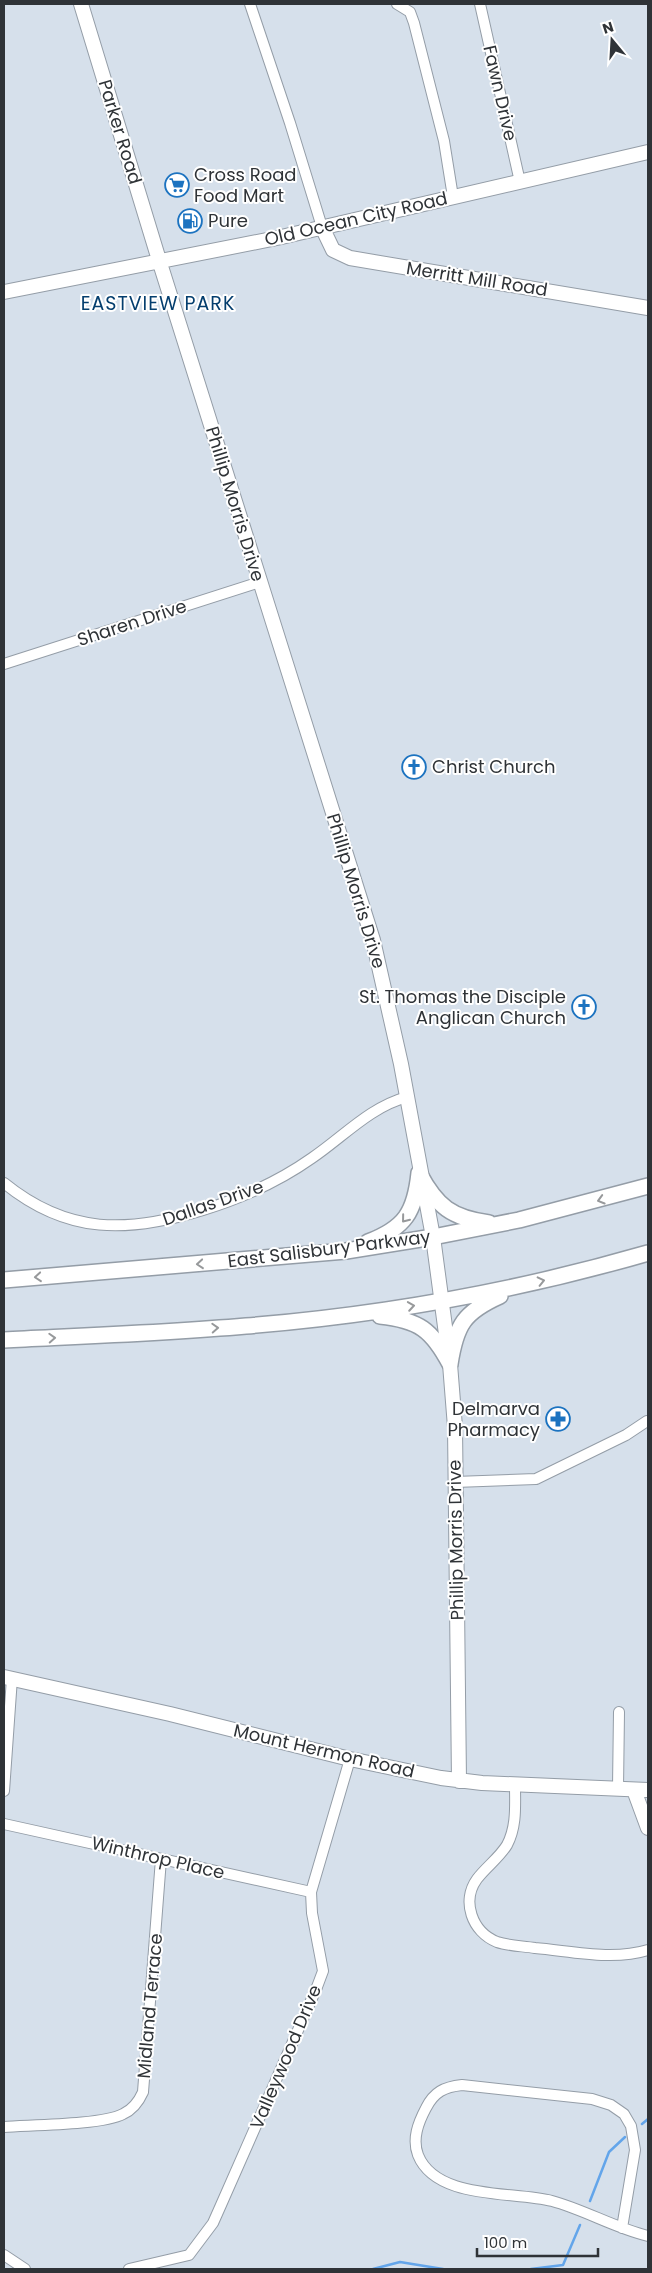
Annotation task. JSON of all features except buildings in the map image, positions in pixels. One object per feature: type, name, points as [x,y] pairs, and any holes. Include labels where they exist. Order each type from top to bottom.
[{"type":"main road","points":[[420,1174],[435,1199],[453,1213],[473,1220],[501,1224]]},
{"type":"main road","points":[[346,1251],[390,1232],[400,1225],[413,1207],[420,1174]]},
{"type":"main road","name":"East Salisbury Parkway","points":[[4,1280],[346,1251],[433,1238],[501,1224],[648,1186]]},
{"type":"main road","points":[[4,1340],[246,1326],[359,1314],[442,1301],[517,1286],[648,1253]]},
{"type":"main road","points":[[450,1364],[455,1338],[463,1321],[476,1308],[517,1286]]},
{"type":"main road","points":[[359,1314],[399,1318],[421,1326],[436,1340],[450,1364]]},
{"type":"street","name":"Parker Road","points":[[81,4],[159,260]]},
{"type":"street","points":[[250,4],[290,123],[322,227]]},
{"type":"street","points":[[397,4],[410,12],[414,23],[444,140],[453,197]]},
{"type":"street","name":"Fawn Drive","points":[[480,4],[520,182]]},
{"type":"street","name":"Old Ocean City Road","points":[[4,292],[322,227],[648,152]]},
{"type":"street","name":"Merritt Mill Road","points":[[322,227],[332,250],[350,258],[648,308]]},
{"type":"street","name":"Phillip Morris Drive","points":[[159,260],[373,940],[390,1015],[433,1238],[450,1364],[455,1427],[459,1781]]},
{"type":"street","name":"Sharen Drive","points":[[4,664],[260,582]]},
{"type":"street","name":"Dallas Drive","points":[[4,1183],[41,1208],[82,1222],[129,1226],[164,1221],[234,1200],[273,1183],[312,1159],[381,1107],[406,1097]]},
{"type":"street","points":[[455,1482],[536,1479],[626,1435],[647,1421]]},
{"type":"street","points":[[4,1791],[8,1677]]},
{"type":"street","name":"Mount Hermon Road","points":[[8,1677],[170,1714],[350,1759],[459,1781],[648,1790]]},
{"type":"street","points":[[618,1788],[619,1712]]},
{"type":"street","name":"Valleywood Drive","points":[[129,2269],[189,2255],[213,2223],[269,2101],[322,1971],[312,1913],[311,1892],[350,1759]]},
{"type":"street","points":[[515,1785],[515,1810],[509,1840],[472,1888],[470,1905],[479,1929],[498,1942],[519,1946],[606,1955],[648,1950]]},
{"type":"street","points":[[634,1790],[648,1828]]},
{"type":"street","name":"Winthrop Place","points":[[4,1824],[311,1892]]},
{"type":"street","name":"Midland Terrace","points":[[4,2127],[98,2120],[121,2115],[140,2099],[143,2092],[148,2036],[161,1859]]},
{"type":"street","points":[[622,2228],[635,2142],[631,2126],[624,2114],[617,2108],[592,2099],[462,2085],[445,2088],[430,2100],[418,2127],[415,2143],[424,2166],[436,2178],[451,2186],[549,2201],[622,2228],[648,2236]]},
{"type":"street","points":[[4,2255],[25,2269]]},
{"type":"waterway","points":[[642,2124],[648,2119]]},
{"type":"waterway","points":[[590,2201],[609,2152],[625,2137]]},
{"type":"waterway","points":[[531,2269],[563,2265],[580,2225]]},
{"type":"waterway","points":[[373,2269],[400,2262],[443,2269]]},
{"type":"place","name":"Cross Road Food Mart","points":[[177,185]]},
{"type":"place","name":"Pure","points":[[190,221]]},
{"type":"place","name":"Christ Church","points":[[414,767]]},
{"type":"place","name":"St. Thomas the Disciple Anglican Church","points":[[584,1007]]},
{"type":"place","name":"Delmarva Pharmacy","points":[[558,1419]]},
{"type":"district","name":"EASTVIEW PARK","points":[[158,303]]}]
